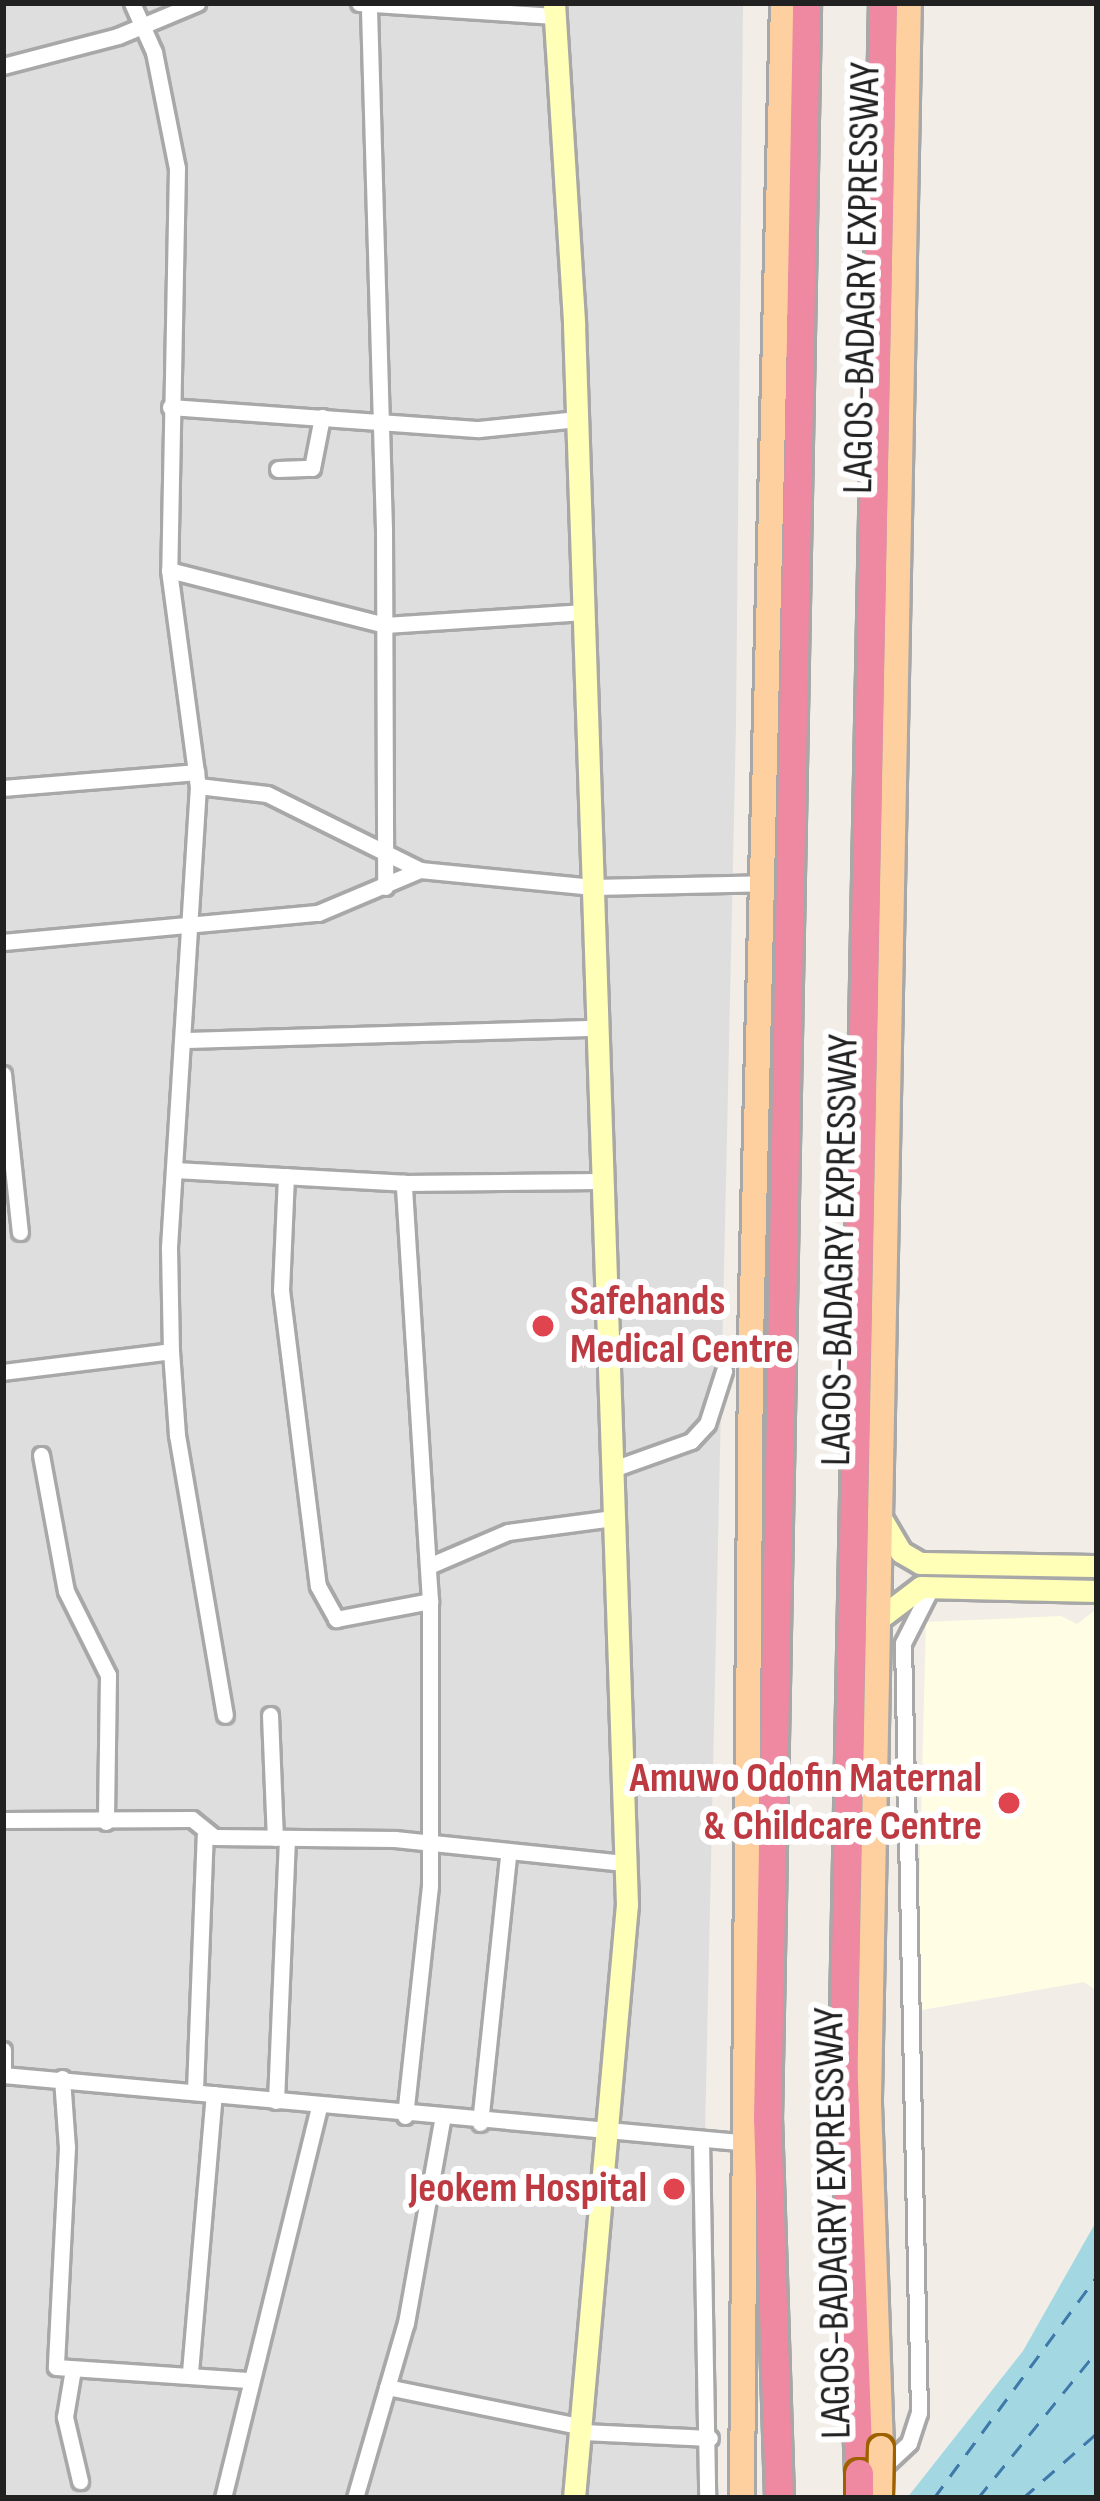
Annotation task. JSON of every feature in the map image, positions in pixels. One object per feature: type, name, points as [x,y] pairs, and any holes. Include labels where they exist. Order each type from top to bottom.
[{"type":"highway","name":"LAGOS-BADAGRY EXPRESSWAY","points":[[779,2498],[767,2120],[806,3]]},
{"type":"highway","name":"LAGOS-BADAGRY EXPRESSWAY","points":[[859,2486],[843,2062],[883,3]]},
{"type":"main road","name":"LAGOS-BADAGRY EXPRESSWAY","points":[[742,2498],[739,2142],[783,3]]},
{"type":"main road","name":"LAGOS-BADAGRY EXPRESSWAY","points":[[880,2498],[869,2097],[909,3]]},
{"type":"main road","points":[[554,9],[585,612],[599,1180],[624,1863],[610,2132],[574,2498]]},
{"type":"main road","points":[[878,1513],[902,1552],[920,1563],[1097,1565]]},
{"type":"main road","points":[[876,1621],[903,1594],[932,1586],[1097,1592]]},
{"type":"street","points":[[131,3],[154,52],[177,169],[169,570],[197,779],[193,926],[175,1170],[171,1351],[179,1453],[225,1715]]},
{"type":"street","points":[[3,66],[141,27],[197,3]]},
{"type":"street","points":[[385,887],[385,625],[364,6],[554,9]]},
{"type":"street","points":[[170,407],[529,429],[577,419]]},
{"type":"street","points":[[278,470],[312,467],[322,417]]},
{"type":"street","points":[[169,570],[385,625],[585,612]]},
{"type":"street","points":[[3,788],[197,779],[267,794],[420,870],[593,887],[763,883]]},
{"type":"street","points":[[3,942],[318,913],[420,870]]},
{"type":"street","points":[[186,1040],[597,1028]]},
{"type":"street","points":[[3,1074],[20,1232]]},
{"type":"street","points":[[175,1170],[404,1183],[599,1180]]},
{"type":"street","points":[[286,1176],[281,1290],[324,1608],[335,1619],[430,1601]]},
{"type":"street","points":[[404,1183],[431,1565],[430,1843],[405,2116]]},
{"type":"street","points":[[3,1372],[171,1351]]},
{"type":"street","points":[[613,1469],[691,1441],[707,1424],[724,1371]]},
{"type":"street","points":[[41,1455],[66,1591],[108,1675],[106,1822]]},
{"type":"street","points":[[431,1565],[508,1532],[613,1518]]},
{"type":"street","points":[[843,2498],[903,2451],[919,2414],[903,1643],[932,1586]]},
{"type":"street","points":[[270,1715],[281,1839],[277,2102]]},
{"type":"street","points":[[3,1820],[192,1819],[205,1835],[195,2090]]},
{"type":"street","points":[[205,1835],[430,1843],[508,1855],[624,1863]]},
{"type":"street","points":[[480,2122],[508,1855]]},
{"type":"street","points":[[3,2050],[3,2074],[195,2090],[442,2120],[739,2142]]},
{"type":"street","points":[[62,2078],[67,2147],[55,2361],[73,2369],[190,2372],[248,2380]]},
{"type":"street","points":[[190,2372],[214,2094]]},
{"type":"street","points":[[223,2498],[248,2380],[319,2107]]},
{"type":"street","points":[[355,2498],[427,2229],[442,2120]]},
{"type":"street","points":[[700,2139],[710,2438],[707,2498]]},
{"type":"street","points":[[73,2369],[64,2417],[80,2481]]},
{"type":"street","points":[[387,2387],[584,2430],[710,2438]]},
{"type":"shaded area","points":[[3,3],[743,3],[736,726],[697,2498],[3,2498]]},
{"type":"shaded area","name":"Amuwo Odofin Maternal & Childcare Centre","points":[[1097,1609],[1097,1991],[1084,1982],[916,2011],[926,1622],[1061,1616],[1077,1624]]},
{"type":"water","points":[[1097,2220],[1097,2498],[907,2498],[1023,2351]]},
{"type":"ferry route","points":[[934,2498],[1097,2276]]},
{"type":"ferry route","points":[[978,2498],[1097,2351]]},
{"type":"ferry route","points":[[1023,2498],[1097,2433]]},
{"type":"place","name":"Safehands Medical Centre","points":[[543,1326]]},
{"type":"place","name":"Amuwo Odofin Maternal & Childcare Centre","points":[[1009,1803]]},
{"type":"place","name":"Jeokem Hospital","points":[[674,2189]]}]
